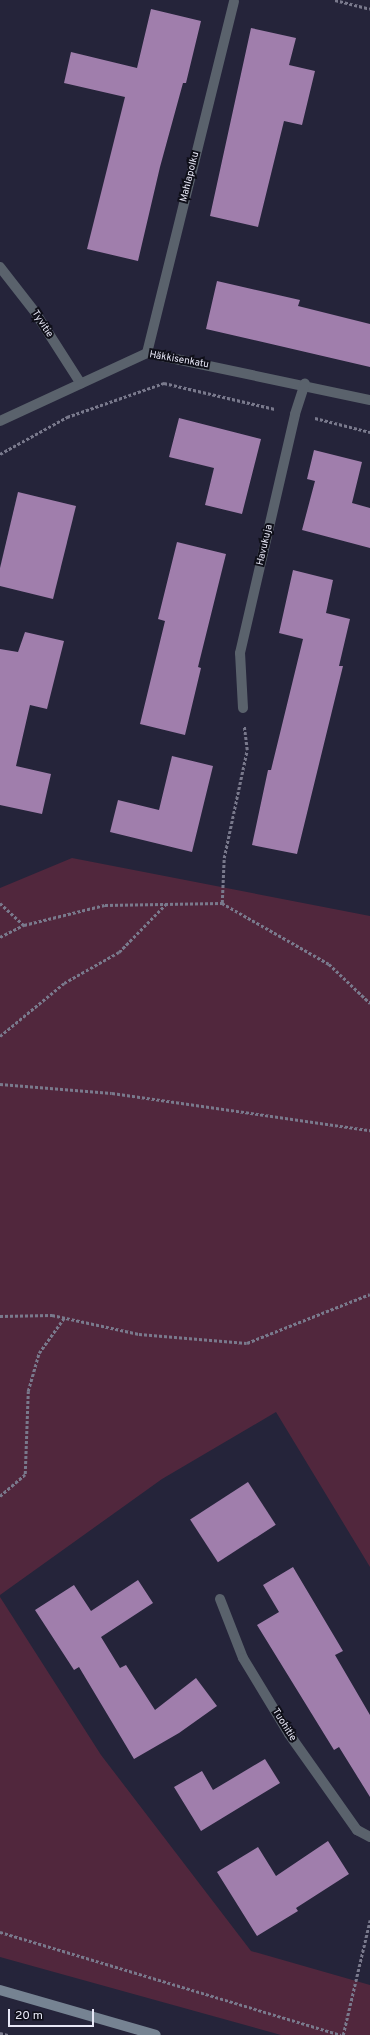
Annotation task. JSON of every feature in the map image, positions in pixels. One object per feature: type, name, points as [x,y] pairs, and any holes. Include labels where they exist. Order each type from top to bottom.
[{"type":"main road","points":[[0,1990],[156,2035]]},
{"type":"street","name":"Mahlapolku","points":[[147,353],[234,2]]},
{"type":"street","name":"Tyvitie","points":[[0,267],[35,312],[81,384]]},
{"type":"street","name":"Häkkisenkatu","points":[[0,421],[147,353],[305,384],[370,400]]},
{"type":"street","name":"Havukuja","points":[[242,708],[240,653],[295,414],[305,384]]},
{"type":"street","name":"Tuohitie","points":[[220,1598],[243,1658],[289,1734],[357,1830],[370,1837]]},
{"type":"path","points":[[335,0],[370,9]]},
{"type":"path","points":[[0,454],[67,417],[164,383],[370,432]]},
{"type":"path","points":[[222,903],[224,858],[247,750],[242,708]]},
{"type":"path","points":[[0,903],[24,925]]},
{"type":"path","points":[[0,937],[24,925],[105,905],[222,903],[329,964],[370,1002]]},
{"type":"path","points":[[0,1036],[64,983],[119,952],[166,904]]},
{"type":"path","points":[[0,1084],[112,1093],[370,1130]]},
{"type":"path","points":[[0,1316],[64,1318],[139,1334],[247,1343],[370,1294]]},
{"type":"path","points":[[0,1496],[25,1474],[28,1391],[39,1353],[64,1318]]},
{"type":"path","points":[[0,1932],[342,2035],[370,1920]]},
{"type":"path","points":[[0,2033],[8,2035]]},
{"type":"shaded area","points":[[72,858],[370,916],[370,1567],[276,1412],[162,1479],[0,1595],[0,888]]},
{"type":"shaded area","points":[[0,1597],[101,1755],[251,1951],[370,1985],[370,2035],[281,2035],[0,1957]]},
{"type":"building","points":[[151,9],[201,21],[186,83],[183,83],[160,167],[138,261],[87,249],[125,97],[64,83],[71,52],[137,68]]},
{"type":"building","points":[[251,28],[296,38],[289,65],[315,71],[302,125],[284,121],[258,227],[210,216]]},
{"type":"building","points":[[217,281],[300,300],[298,306],[370,324],[370,367],[206,329]]},
{"type":"building","points":[[179,418],[261,439],[242,514],[205,505],[214,468],[169,457]]},
{"type":"building","points":[[314,450],[362,462],[352,503],[370,508],[370,548],[302,530],[315,481],[307,479]]},
{"type":"building","points":[[18,492],[76,506],[53,599],[0,586],[0,568]]},
{"type":"building","points":[[177,542],[226,554],[198,667],[201,668],[185,735],[140,724],[165,621],[158,619]]},
{"type":"building","points":[[293,570],[333,580],[326,613],[350,619],[339,666],[343,666],[297,854],[252,845],[268,770],[271,770],[303,639],[279,633]]},
{"type":"building","points":[[25,632],[64,641],[47,709],[30,705],[16,766],[51,774],[42,814],[0,805],[0,649],[18,652]]},
{"type":"building","points":[[172,756],[213,766],[192,852],[110,832],[118,800],[159,810]]},
{"type":"building","points":[[248,1482],[276,1525],[218,1562],[190,1520]]},
{"type":"building","points":[[293,1567],[343,1651],[335,1655],[370,1715],[370,1797],[339,1747],[334,1750],[257,1625],[279,1612],[263,1585]]},
{"type":"building","points":[[138,1580],[153,1603],[101,1637],[120,1668],[126,1665],[155,1710],[196,1678],[217,1706],[179,1733],[134,1759],[79,1667],[74,1670],[35,1610],[74,1585],[91,1611]]},
{"type":"building","points":[[265,1759],[280,1783],[201,1831],[174,1787],[202,1771],[213,1790]]},
{"type":"building","points":[[328,1841],[349,1874],[296,1908],[298,1911],[257,1936],[217,1872],[258,1847],[276,1876]]}]
